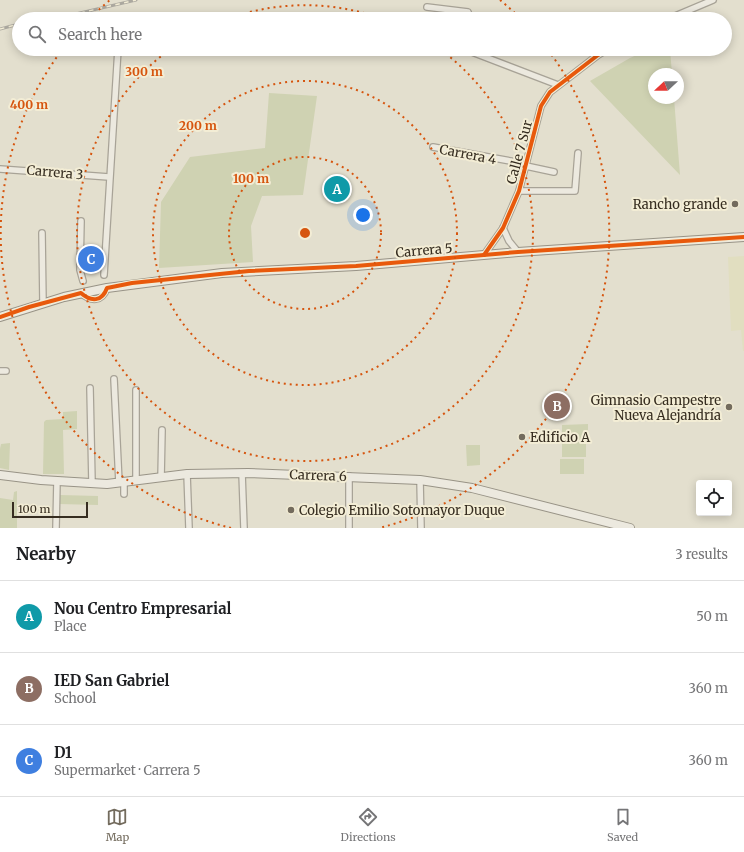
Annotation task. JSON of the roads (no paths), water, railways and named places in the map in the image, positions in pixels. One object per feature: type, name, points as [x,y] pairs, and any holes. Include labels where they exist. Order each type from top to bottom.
[{"type":"main road","name":"Carrera 5","points":[[0,317],[81,293],[107,288],[222,273],[356,266],[518,252],[744,237]]},
{"type":"main road","name":"Carrera 6","points":[[0,475],[92,483],[121,483],[187,474],[242,473],[349,476],[420,480],[472,488],[630,528]]},
{"type":"street","points":[[685,12],[713,0]]},
{"type":"street","points":[[427,7],[468,12]]},
{"type":"street","points":[[104,275],[118,56]]},
{"type":"street","points":[[486,56],[558,85]]},
{"type":"street","name":"Calle 7 Sur","points":[[484,255],[503,228],[519,191],[541,106],[550,92],[597,56]]},
{"type":"street","name":"Carrera 4","points":[[433,147],[516,162],[526,166],[554,172]]},
{"type":"street","points":[[519,191],[575,191],[578,153]]},
{"type":"street","name":"Carrera 3","points":[[0,169],[109,177]]},
{"type":"street","points":[[81,221],[80,270],[83,281]]},
{"type":"street","points":[[503,228],[509,241],[518,252]]},
{"type":"street","points":[[42,233],[44,304]]},
{"type":"street","points":[[114,379],[121,483],[124,494]]},
{"type":"street","points":[[90,388],[92,483]]},
{"type":"street","points":[[136,390],[136,481]]},
{"type":"street","points":[[161,478],[162,430]]},
{"type":"street","points":[[242,473],[244,528]]},
{"type":"street","points":[[187,474],[189,528]]},
{"type":"street","points":[[349,476],[349,528]]},
{"type":"street","points":[[420,480],[421,528]]},
{"type":"street","points":[[56,528],[57,481]]},
{"type":"railway","points":[[84,12],[136,0]]},
{"type":"railway","points":[[0,29],[12,26]]},
{"type":"place","name":"Nou Centro Empresarial","points":[[337,189]]},
{"type":"place","name":"Rancho grande","points":[[735,204]]},
{"type":"place","name":"D1","points":[[91,259]]},
{"type":"place","name":"IED San Gabriel","points":[[557,406]]},
{"type":"place","name":"Gimnasio Campestre Nueva Alejandría","points":[[729,407]]},
{"type":"place","name":"Edificio A","points":[[522,437]]},
{"type":"place","name":"Colegio Emilio Sotomayor Duque","points":[[291,510]]}]
